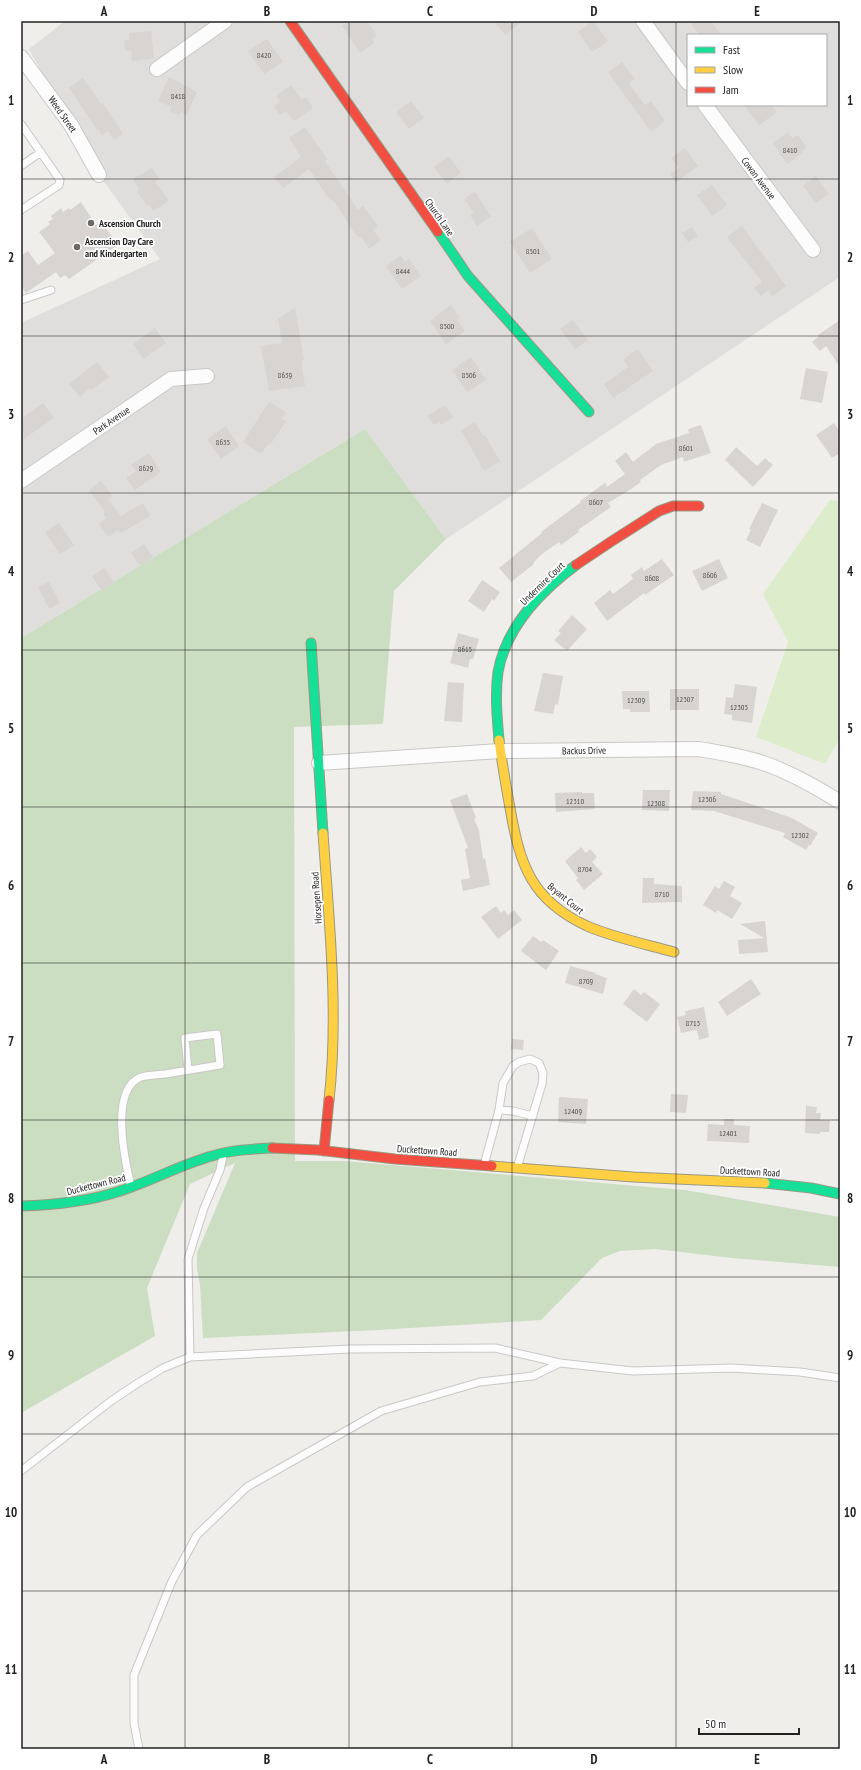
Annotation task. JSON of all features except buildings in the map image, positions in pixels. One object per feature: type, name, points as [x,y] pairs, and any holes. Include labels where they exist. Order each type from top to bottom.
[{"type":"street","points":[[157,69],[225,21]]},
{"type":"street","name":"Church Lane","points":[[290,21],[468,276],[589,412]]},
{"type":"street","points":[[643,21],[687,82]]},
{"type":"street","name":"Weed Street","points":[[21,57],[71,125],[99,175]]},
{"type":"street","name":"Cowan Avenue","points":[[706,106],[813,250]]},
{"type":"street","name":"Park Avenue","points":[[21,481],[171,379],[207,376]]},
{"type":"street","name":"Undermire Court","points":[[500,751],[496,689],[498,673],[502,656],[521,619],[538,600],[569,571],[614,539],[657,512],[670,507],[699,506]]},
{"type":"street","name":"Horsepen Road","points":[[311,643],[332,999],[333,1066],[324,1152]]},
{"type":"street","name":"Backus Drive","points":[[318,763],[500,751],[699,750],[730,754],[763,763],[812,785],[840,802]]},
{"type":"street","name":"Bryant Court","points":[[500,751],[516,839],[529,875],[543,896],[579,923],[674,952]]},
{"type":"street","name":"Duckettown Road","points":[[21,1206],[79,1202],[132,1187],[184,1164],[224,1152],[242,1149],[274,1148],[653,1178],[774,1183],[809,1187],[840,1194]]},
{"type":"lane","points":[[21,124],[60,182],[59,185],[21,210]]},
{"type":"lane","points":[[21,166],[41,152]]},
{"type":"lane","points":[[21,300],[52,290]]},
{"type":"lane","points":[[132,1187],[125,1164],[122,1132],[123,1101],[128,1087],[140,1077],[188,1070],[220,1065],[217,1034],[185,1038],[188,1070]]},
{"type":"lane","points":[[484,1165],[499,1110],[503,1083],[513,1066],[519,1062],[530,1059],[539,1063],[543,1072],[542,1084],[517,1168]]},
{"type":"lane","points":[[499,1110],[513,1111],[533,1116]]},
{"type":"lane","points":[[190,1357],[188,1259],[204,1208],[220,1170],[224,1152]]},
{"type":"lane","points":[[21,1471],[111,1401],[163,1368],[190,1357],[350,1349],[495,1348],[560,1363],[633,1371],[731,1368],[800,1372],[840,1378]]},
{"type":"lane","points":[[140,1749],[134,1723],[134,1675],[172,1581],[197,1535],[247,1487],[381,1411],[480,1382],[533,1376],[560,1363]]},
{"type":"shaded area","points":[[65,21],[840,21],[840,277],[446,539],[365,429],[21,638],[21,323],[160,259],[99,175],[29,49]]},
{"type":"green space","points":[[365,429],[446,539],[394,591],[383,724],[294,727],[295,1161],[344,1161],[685,1190],[840,1217],[840,1267],[732,1258],[655,1249],[620,1251],[602,1258],[541,1320],[378,1330],[203,1338],[197,1253],[235,1163],[190,1184],[147,1288],[155,1336],[21,1413],[21,638]]},
{"type":"green space","points":[[830,500],[840,501],[840,738],[825,764],[756,737],[788,642],[763,594]]},
{"type":"traffic: fast","points":[[438,232],[468,276],[589,412]]},
{"type":"traffic: fast","points":[[499,740],[497,680],[502,656],[509,640],[517,625],[538,598],[576,565]]},
{"type":"traffic: fast","points":[[311,643],[323,833]]},
{"type":"traffic: fast","points":[[21,1206],[82,1201],[129,1188],[188,1164],[219,1154],[249,1149],[272,1148]]},
{"type":"traffic: fast","points":[[765,1183],[811,1188],[840,1194]]},
{"type":"traffic: slow","points":[[499,740],[518,847],[531,879],[541,892],[553,905],[568,916],[587,926],[619,937],[674,952]]},
{"type":"traffic: slow","points":[[323,833],[333,1000],[332,1067],[329,1100]]},
{"type":"traffic: slow","points":[[492,1166],[633,1177],[765,1183]]},
{"type":"traffic: jam","points":[[290,21],[438,232]]},
{"type":"traffic: jam","points":[[576,565],[659,511],[673,506],[699,506]]},
{"type":"traffic: jam","points":[[324,1151],[329,1100]]},
{"type":"traffic: jam","points":[[272,1148],[318,1150],[395,1159],[492,1166]]},
{"type":"place","name":"Ascension Church","points":[[91,223]]},
{"type":"place","name":"Ascension Day Care and Kindergarten","points":[[77,247]]}]
